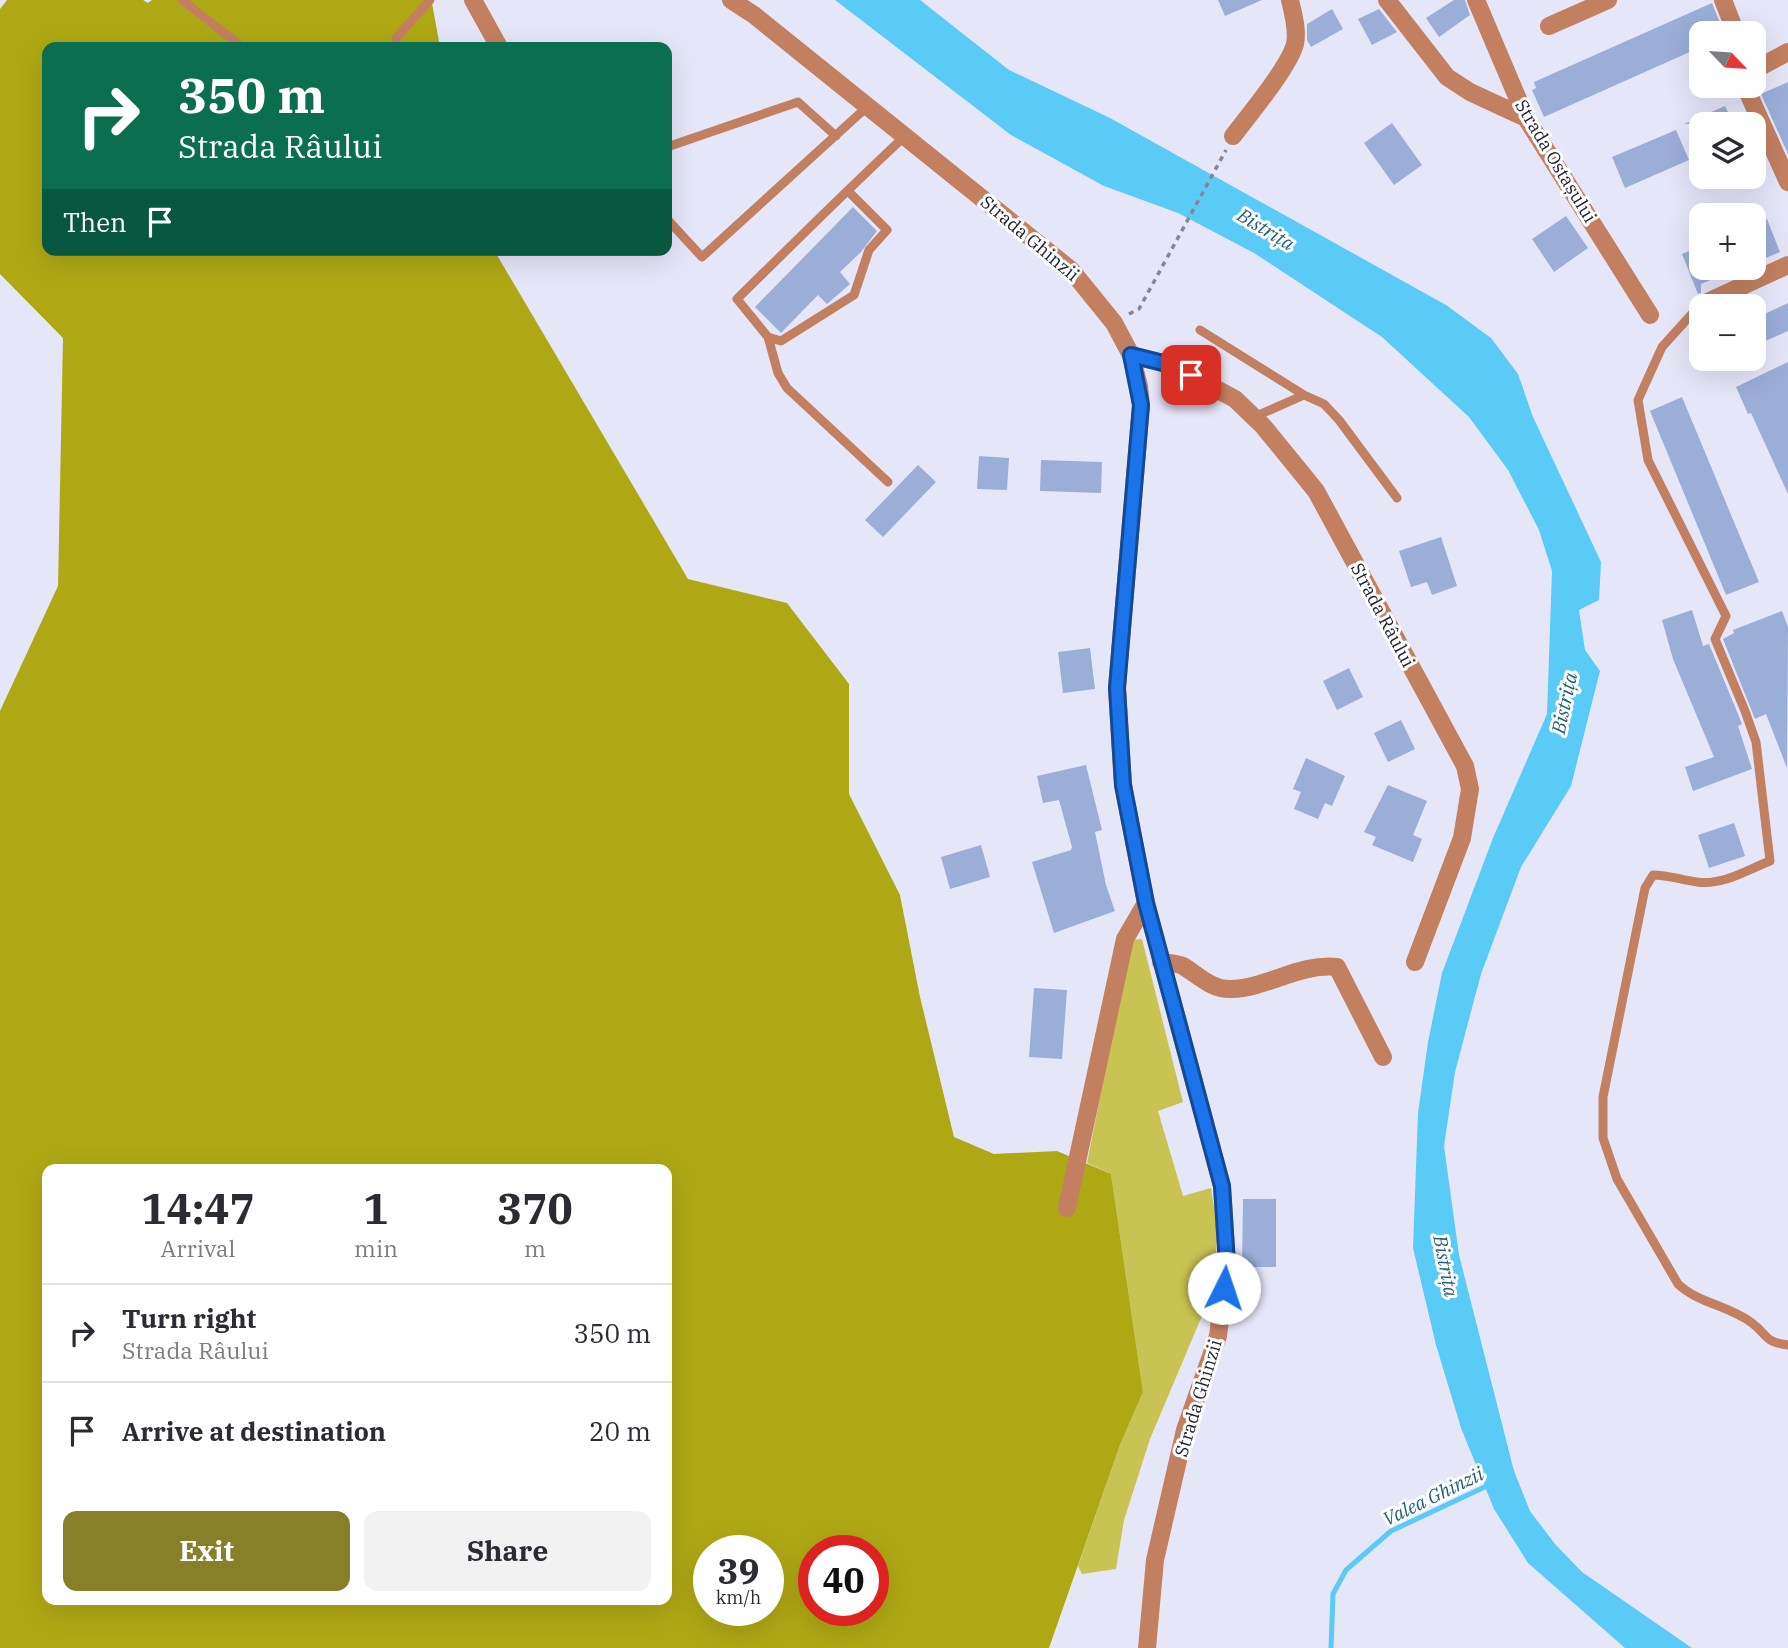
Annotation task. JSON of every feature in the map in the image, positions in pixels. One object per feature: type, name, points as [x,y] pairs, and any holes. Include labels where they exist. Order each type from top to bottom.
[{"type":"street","points":[[473,0],[496,42]]},
{"type":"street","name":"Strada Ghinzii","points":[[731,0],[754,15],[1071,270],[1114,323],[1131,355],[1141,405],[1117,688],[1123,785],[1146,903],[1222,1186],[1227,1264],[1218,1336],[1185,1430],[1155,1560],[1147,1648]]},
{"type":"street","points":[[1233,136],[1289,58],[1296,42],[1290,0]]},
{"type":"street","points":[[1387,0],[1447,77],[1469,92],[1526,118]]},
{"type":"street","name":"Strada Ostașului","points":[[1476,0],[1526,118],[1650,315]]},
{"type":"street","points":[[1549,26],[1608,0]]},
{"type":"street","points":[[1723,0],[1731,21]]},
{"type":"street","points":[[1766,64],[1788,52]]},
{"type":"street","points":[[1750,98],[1788,182]]},
{"type":"street","points":[[1725,294],[1788,265]]},
{"type":"street","name":"Strada Râului","points":[[1131,355],[1171,365],[1235,399],[1254,417],[1316,491],[1465,766],[1470,789],[1462,838],[1415,962]]},
{"type":"street","points":[[1067,1208],[1125,939],[1146,903]]},
{"type":"street","points":[[1161,962],[1180,965],[1218,988],[1230,989],[1247,987],[1304,968],[1321,965],[1337,967],[1383,1058]]},
{"type":"lane","points":[[182,0],[237,42]]},
{"type":"lane","points":[[396,42],[396,38],[430,0]]},
{"type":"lane","points":[[672,145],[798,103],[836,136]]},
{"type":"lane","points":[[672,224],[702,257],[868,106]]},
{"type":"lane","points":[[888,482],[787,388],[778,373],[768,337],[737,299],[905,136]]},
{"type":"lane","points":[[768,337],[781,341],[854,296],[869,250],[887,230],[848,191]]},
{"type":"lane","points":[[1689,317],[1662,347],[1638,400],[1647,460],[1726,616],[1715,639],[1756,742],[1770,861],[1716,883],[1653,875],[1645,888],[1603,1097],[1603,1138],[1617,1179],[1678,1284],[1690,1295],[1731,1310],[1752,1323],[1772,1343],[1788,1345]]},
{"type":"lane","points":[[1200,330],[1304,395],[1324,404],[1397,498]]},
{"type":"lane","points":[[1254,417],[1304,395]]},
{"type":"path","points":[[1139,309],[1233,136]]},
{"type":"shaded area","points":[[7,0],[143,0],[148,3],[152,0],[430,0],[439,42],[42,42],[42,256],[498,256],[688,579],[787,603],[849,684],[849,794],[900,895],[920,997],[954,1137],[994,1154],[1057,1151],[1111,1174],[1143,1392],[1120,1445],[1049,1648],[0,1648],[0,711],[58,586],[63,338],[0,274],[0,9]]},
{"type":"shaded area","points":[[1142,939],[1183,1102],[1158,1111],[1183,1196],[1211,1188],[1217,1227],[1215,1285],[1150,1439],[1124,1520],[1116,1569],[1082,1574],[1078,1566],[1120,1445],[1143,1392],[1111,1174],[1087,1163],[1131,940]]},
{"type":"water","name":"Bistrița","points":[[835,0],[920,0],[1009,70],[1110,118],[1446,305],[1491,338],[1518,374],[1533,417],[1601,562],[1599,600],[1579,610],[1585,650],[1600,671],[1571,786],[1521,867],[1481,974],[1455,1072],[1444,1146],[1459,1255],[1514,1471],[1530,1511],[1555,1544],[1582,1572],[1692,1648],[1625,1648],[1528,1563],[1494,1509],[1461,1428],[1436,1345],[1413,1248],[1418,1113],[1428,1042],[1442,973],[1493,838],[1547,714],[1552,571],[1539,530],[1508,470],[1469,417],[1382,337],[1254,253],[1178,213],[1104,186],[1011,135]]},
{"type":"building","points":[[1218,0],[1262,0],[1225,16]]},
{"type":"building","points":[[1454,0],[1465,0],[1470,15],[1439,37],[1426,18]]},
{"type":"building","points":[[1712,3],[1719,21],[1689,21],[1689,52],[1544,117],[1532,90],[1536,88],[1534,82]]},
{"type":"building","points":[[1332,9],[1343,29],[1311,47],[1307,40],[1307,24]]},
{"type":"building","points":[[1379,9],[1397,32],[1372,45],[1358,19]]},
{"type":"building","points":[[1788,82],[1788,154],[1763,98],[1766,98],[1766,92]]},
{"type":"building","points":[[1725,106],[1728,112],[1711,112]]},
{"type":"building","points":[[1392,123],[1422,165],[1394,185],[1364,143]]},
{"type":"building","points":[[1676,130],[1689,160],[1625,188],[1612,157]]},
{"type":"building","points":[[853,207],[877,231],[861,252],[840,272],[850,284],[827,304],[818,295],[781,333],[755,307]]},
{"type":"building","points":[[1566,216],[1588,248],[1554,272],[1532,239]]},
{"type":"building","points":[[1766,219],[1780,252],[1766,258]]},
{"type":"building","points":[[1689,251],[1689,272],[1682,254]]},
{"type":"building","points":[[1692,280],[1710,280],[1701,284],[1701,293],[1698,294]]},
{"type":"building","points":[[1788,303],[1788,331],[1766,341],[1766,313]]},
{"type":"building","points":[[1788,362],[1788,494],[1751,413],[1748,414],[1736,387]]},
{"type":"building","points":[[1682,397],[1759,582],[1726,595],[1650,411]]},
{"type":"building","points":[[979,456],[1009,458],[1007,490],[977,489]]},
{"type":"building","points":[[1041,460],[1102,462],[1101,493],[1040,491]]},
{"type":"building","points":[[918,465],[936,482],[883,537],[865,520]]},
{"type":"building","points":[[1441,537],[1457,586],[1432,595],[1427,582],[1411,587],[1399,551]]},
{"type":"building","points":[[1692,610],[1703,646],[1709,644],[1742,724],[1738,726],[1752,769],[1693,791],[1685,767],[1714,757],[1673,659],[1662,620]]},
{"type":"building","points":[[1782,611],[1788,627],[1787,768],[1766,714],[1755,719],[1723,639],[1734,633],[1733,630]]},
{"type":"building","points":[[1090,648],[1095,689],[1063,693],[1058,652]]},
{"type":"building","points":[[1349,668],[1363,697],[1337,710],[1323,681]]},
{"type":"building","points":[[1401,720],[1415,749],[1388,762],[1374,733]]},
{"type":"building","points":[[1306,758],[1345,776],[1332,806],[1325,803],[1318,819],[1294,809],[1301,792],[1293,789]]},
{"type":"building","points":[[1086,765],[1102,830],[1095,832],[1106,885],[1115,911],[1054,933],[1032,862],[1071,850],[1072,847],[1059,800],[1043,803],[1037,776]]},
{"type":"building","points":[[1388,785],[1427,801],[1413,835],[1422,839],[1413,862],[1372,845],[1376,837],[1364,832]]},
{"type":"building","points":[[1734,823],[1745,856],[1709,868],[1698,835]]},
{"type":"building","points":[[981,845],[990,877],[950,889],[941,857]]},
{"type":"building","points":[[1034,988],[1067,990],[1062,1059],[1029,1057]]},
{"type":"building","points":[[1243,1199],[1276,1199],[1276,1267],[1242,1267]]},
{"type":"waterway","name":"Valea Ghinzii","points":[[1331,1648],[1333,1594],[1346,1570],[1391,1531],[1489,1485]]},
{"type":"route","points":[[1191,375],[1171,365],[1131,355],[1141,405],[1117,688],[1123,785],[1146,903],[1222,1186],[1227,1264],[1224,1288]]}]
